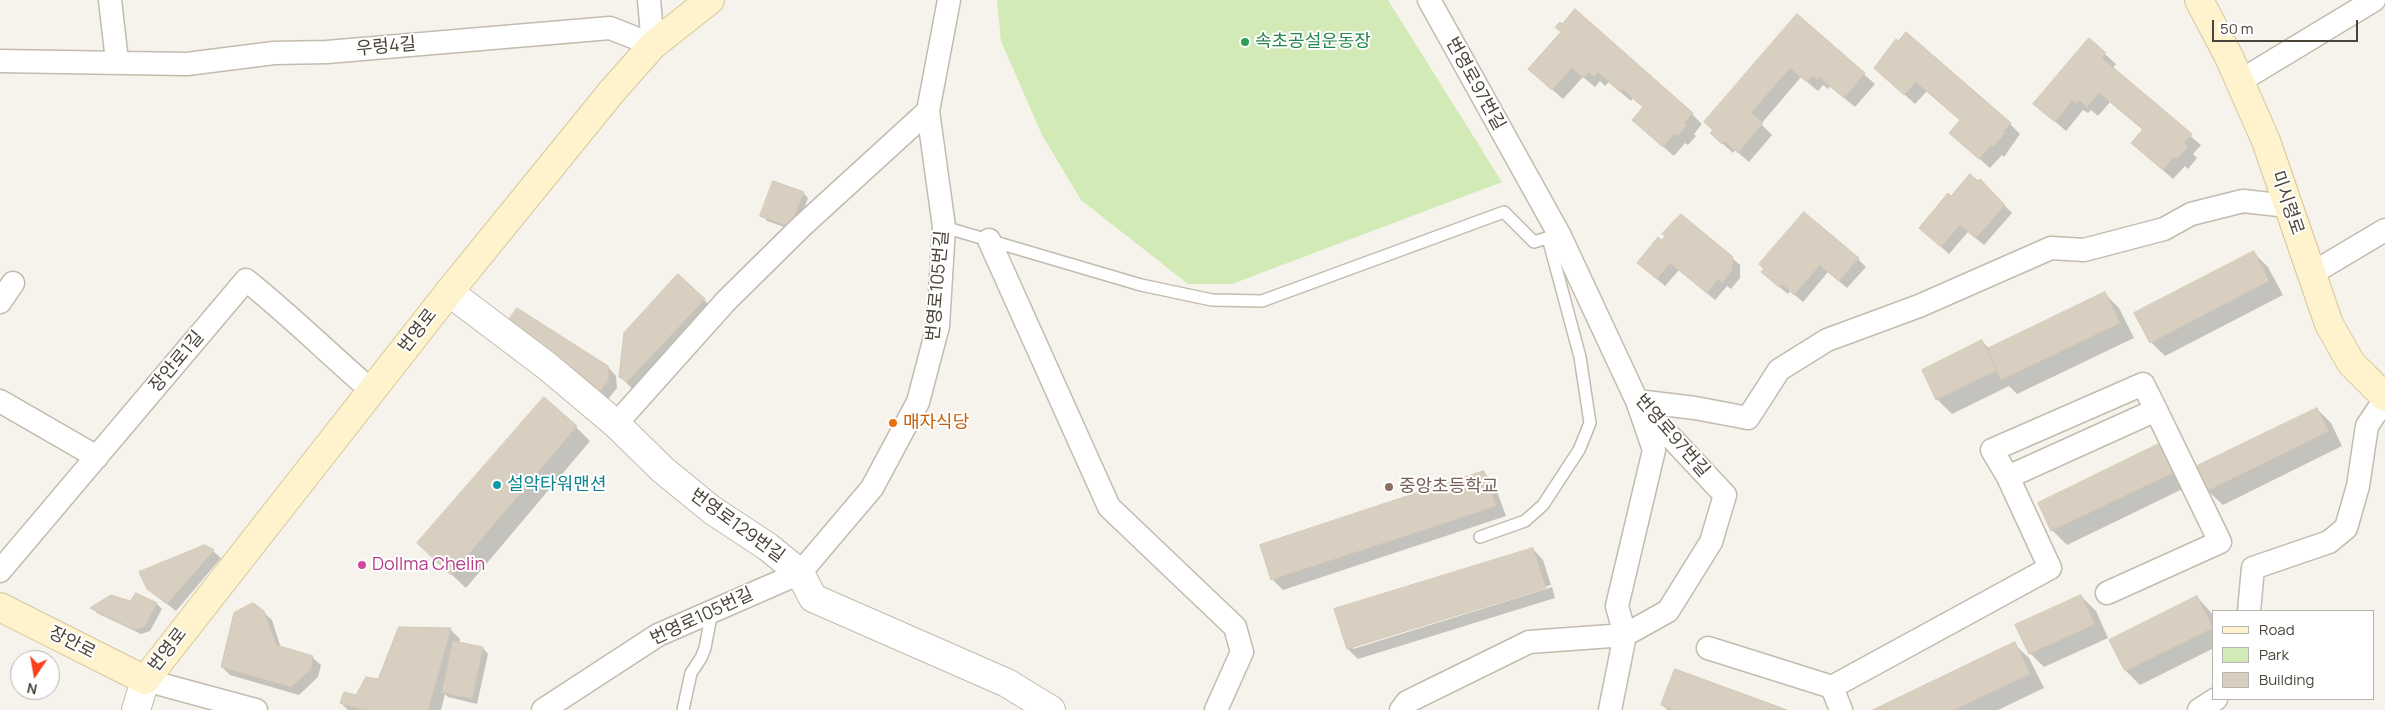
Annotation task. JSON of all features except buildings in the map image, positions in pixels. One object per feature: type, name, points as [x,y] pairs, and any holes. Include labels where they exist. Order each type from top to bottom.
[{"type":"main road","name":"번영로","points":[[144,680],[449,292],[613,90],[653,45],[710,0]]},
{"type":"main road","name":"미시령로","points":[[2199,0],[2240,81],[2266,141],[2329,324],[2351,363],[2385,398]]},
{"type":"main road","name":"장안로","points":[[0,607],[144,680]]},
{"type":"street","points":[[110,0],[117,61]]},
{"type":"street","points":[[649,0],[653,45]]},
{"type":"street","name":"번영로105번길","points":[[544,710],[658,634],[800,574],[872,488],[918,402],[938,326],[944,227],[928,112],[949,0]]},
{"type":"street","name":"번영로97번길","points":[[1402,710],[1407,702],[1529,642],[1625,635],[1668,611],[1711,542],[1725,496],[1637,401],[1553,236],[1428,0]]},
{"type":"street","points":[[2240,81],[2374,0]]},
{"type":"street","name":"우렁4길","points":[[0,61],[117,61],[187,64],[274,53],[327,52],[610,28],[653,45]]},
{"type":"street","points":[[616,424],[726,301],[802,226],[928,112]]},
{"type":"street","points":[[1610,710],[1625,635],[1617,606],[1654,450],[1637,401],[1695,408],[1748,418],[1779,370],[1827,340],[1918,306],[2051,248],[2084,250],[2164,229],[2191,214],[2243,201],[2288,206]]},
{"type":"street","points":[[2311,274],[2385,230]]},
{"type":"street","points":[[989,240],[1110,507],[1235,627],[1242,652],[1216,710]]},
{"type":"street","name":"장안로1길","points":[[0,572],[246,280],[284,310],[325,350],[372,391]]},
{"type":"street","points":[[0,302],[13,282]]},
{"type":"street","name":"번영로129번길","points":[[449,292],[548,366],[616,424],[663,470],[712,510],[768,547],[800,574],[813,598],[1008,683],[1052,710]]},
{"type":"street","points":[[1708,648],[1832,687],[2050,568],[2008,477],[1992,450],[2143,384],[2220,542],[2107,593]]},
{"type":"street","points":[[2249,610],[2253,568],[2330,542],[2346,528],[2358,486],[2367,426],[2385,398]]},
{"type":"street","points":[[0,400],[97,457]]},
{"type":"street","points":[[2008,477],[2156,410]]},
{"type":"street","name":"번영로","points":[[136,710],[144,680],[256,710]]},
{"type":"street","points":[[1832,687],[1841,710]]},
{"type":"street","points":[[2199,710],[2214,700]]},
{"type":"lane","points":[[944,227],[1141,285],[1212,300],[1262,301],[1504,212],[1534,242],[1553,236],[1580,357],[1590,423],[1579,450],[1543,505],[1525,521],[1480,537]]},
{"type":"lane","points":[[684,710],[691,673],[705,648],[712,611]]},
{"type":"green space","points":[[997,0],[1388,0],[1502,182],[1232,284],[1188,284],[1081,200],[1042,135],[1001,41]]},
{"type":"place","name":"속초공설운동장","points":[[1245,42]]},
{"type":"place","name":"매자식당","points":[[893,423]]},
{"type":"place","name":"설악타워맨션","points":[[497,485]]},
{"type":"place","name":"중앙초등학교","points":[[1389,487]]},
{"type":"place","name":"Dollma Chelin","points":[[362,565]]}]
